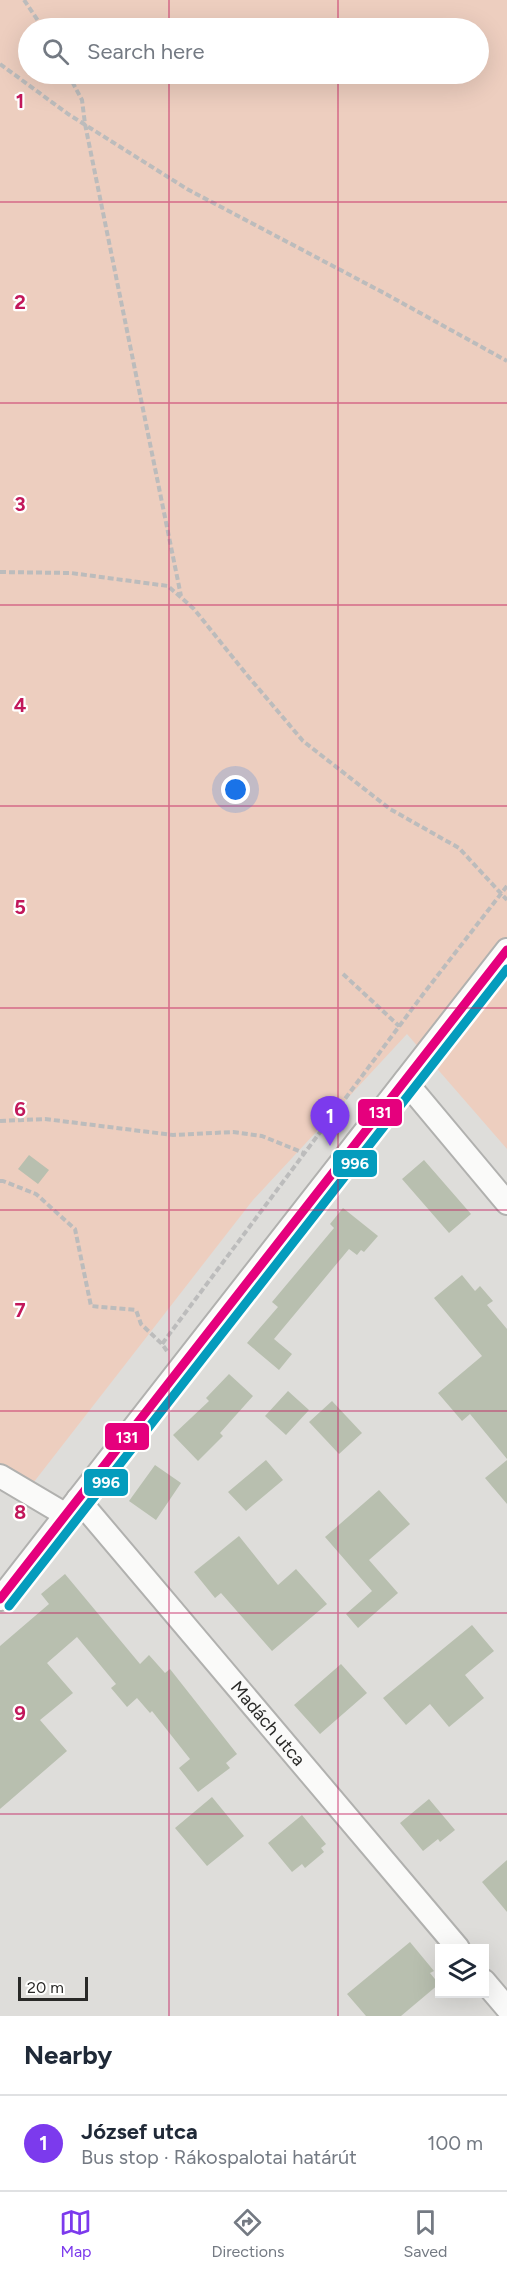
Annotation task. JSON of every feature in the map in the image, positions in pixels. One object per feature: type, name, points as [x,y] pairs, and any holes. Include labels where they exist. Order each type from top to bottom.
[{"type":"street","points":[[0,1599],[507,950]]},
{"type":"street","points":[[405,1080],[507,1203]]},
{"type":"street","name":"Madách utca","points":[[0,1476],[72,1507],[454,1944]]},
{"type":"street","points":[[489,1987],[507,2008]]},
{"type":"path","points":[[24,0],[36,18]]},
{"type":"path","points":[[0,64],[18,77]]},
{"type":"path","points":[[27,84],[68,114],[187,189],[507,361]]},
{"type":"path","points":[[74,84],[82,99],[85,124],[181,597]]},
{"type":"path","points":[[0,572],[71,573],[168,586],[194,609],[303,741],[390,809],[459,848],[507,900]]},
{"type":"path","points":[[162,1344],[399,1026],[507,886]]},
{"type":"path","points":[[343,974],[399,1026]]},
{"type":"path","points":[[0,1120],[45,1119],[173,1135],[233,1132],[262,1136],[304,1153]]},
{"type":"path","points":[[0,1181],[36,1194],[75,1229],[91,1306],[136,1310],[141,1324],[162,1344],[180,1368]]},
{"type":"shaded area","points":[[0,0],[507,0],[507,1149],[407,1034],[253,1200],[23,1496],[0,1483]]},
{"type":"building","points":[[29,1155],[49,1170],[38,1184],[18,1169]]},
{"type":"building","points":[[424,1160],[471,1214],[449,1233],[402,1179]]},
{"type":"building","points":[[343,1208],[378,1236],[364,1252],[361,1250],[357,1255],[349,1249],[274,1339],[292,1354],[279,1370],[247,1343],[278,1307],[272,1302],[334,1228],[330,1224]]},
{"type":"building","points":[[462,1275],[475,1291],[480,1286],[493,1301],[487,1305],[507,1329],[507,1459],[470,1414],[462,1421],[438,1393],[482,1356],[434,1298]]},
{"type":"building","points":[[229,1374],[253,1396],[220,1433],[223,1436],[198,1461],[173,1435],[209,1401],[206,1398]]},
{"type":"building","points":[[288,1391],[309,1410],[286,1435],[265,1416]]},
{"type":"building","points":[[332,1401],[362,1433],[339,1454],[309,1422]]},
{"type":"building","points":[[266,1460],[283,1480],[246,1511],[228,1492]]},
{"type":"building","points":[[507,1460],[507,1504],[485,1478]]},
{"type":"building","points":[[155,1465],[181,1483],[156,1520],[129,1501]]},
{"type":"building","points":[[379,1490],[410,1524],[369,1560],[398,1593],[358,1628],[346,1614],[372,1591],[325,1537]]},
{"type":"building","points":[[239,1536],[278,1585],[296,1569],[327,1604],[272,1651],[221,1593],[215,1598],[194,1572]]},
{"type":"building","points":[[65,1574],[140,1664],[149,1655],[165,1673],[170,1669],[237,1754],[226,1763],[230,1768],[198,1792],[179,1768],[190,1759],[152,1711],[150,1713],[137,1698],[127,1707],[111,1688],[116,1684],[77,1637],[47,1663],[73,1693],[40,1720],[67,1751],[0,1809],[0,1646],[49,1604],[41,1594]]},
{"type":"building","points":[[472,1625],[494,1651],[465,1675],[484,1698],[449,1727],[430,1704],[406,1725],[383,1698]]},
{"type":"building","points":[[341,1664],[367,1693],[320,1734],[294,1705]]},
{"type":"building","points":[[212,1797],[244,1836],[207,1866],[175,1828]]},
{"type":"building","points":[[429,1799],[455,1830],[440,1842],[438,1839],[423,1851],[400,1823]]},
{"type":"building","points":[[302,1815],[326,1844],[321,1848],[324,1852],[305,1868],[302,1864],[292,1872],[268,1843]]},
{"type":"building","points":[[507,1860],[507,1912],[482,1882]]},
{"type":"building","points":[[410,1942],[434,1971],[430,1973],[435,1979],[435,1987],[401,2016],[366,2016],[347,1994]]},
{"type":"transit line","name":"131","points":[[0,1599],[507,950]]},
{"type":"transit line","name":"996","points":[[9,1606],[507,969]]},
{"type":"place","name":"József utca","points":[[330,1146]]}]
